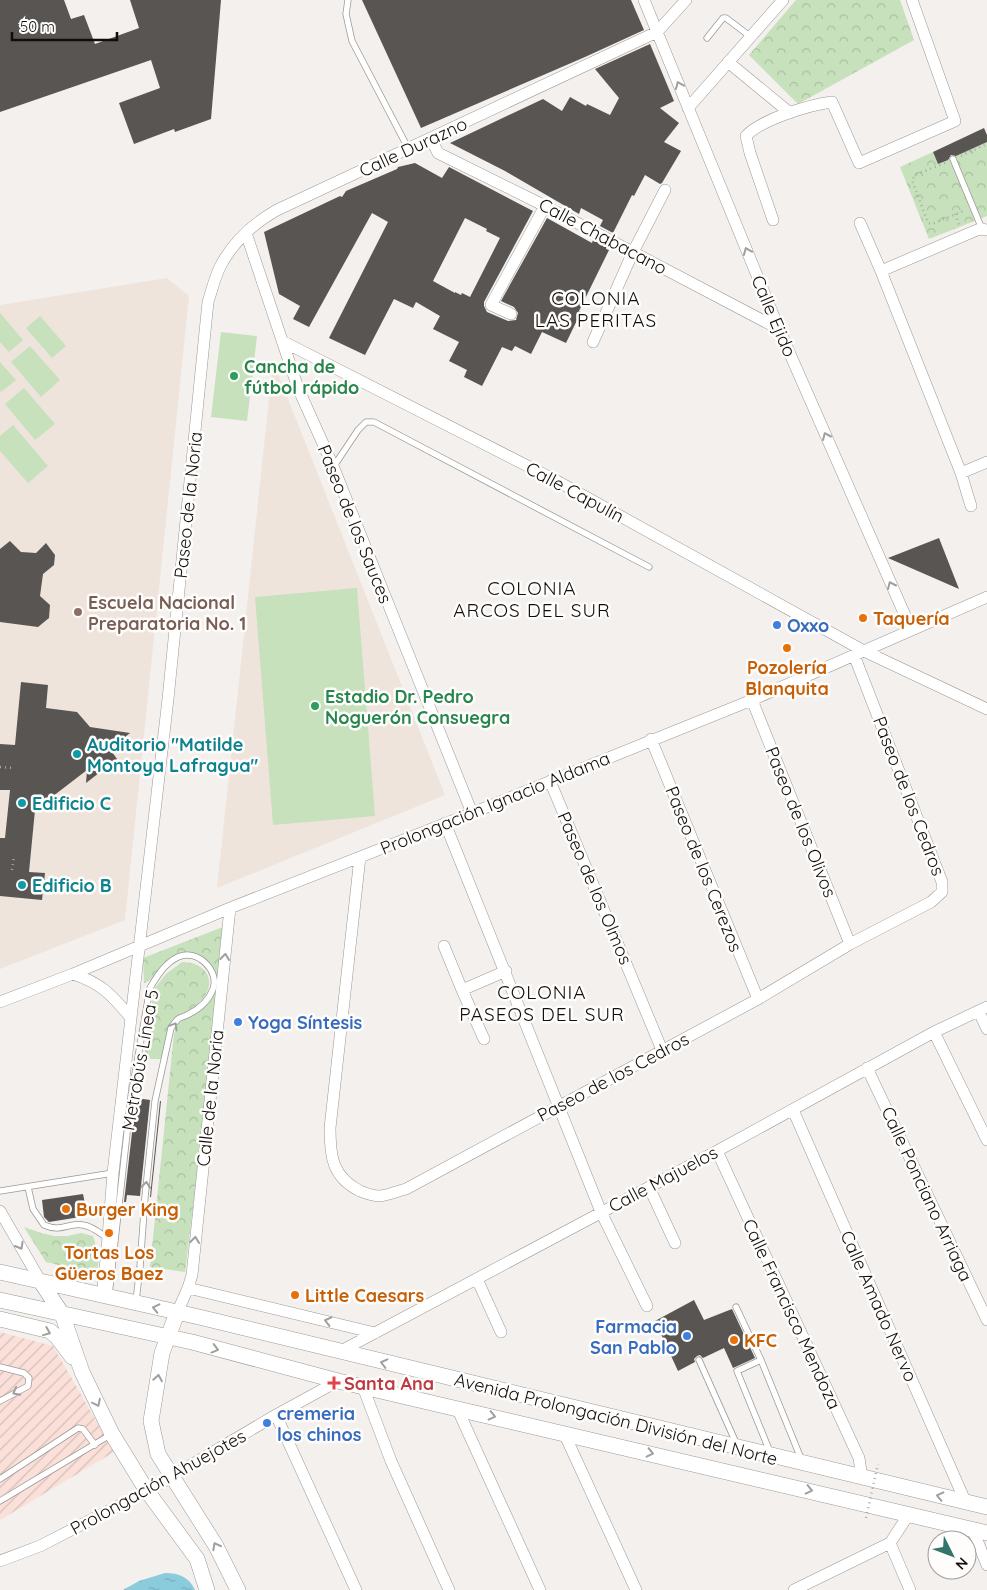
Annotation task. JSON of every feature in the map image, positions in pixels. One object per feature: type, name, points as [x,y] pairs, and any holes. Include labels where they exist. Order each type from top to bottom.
[{"type":"main road","name":"Avenida Prolongación División del Norte","points":[[0,1272],[966,1503],[986,1506]]},
{"type":"main road","points":[[41,1282],[62,1314],[82,1372],[112,1434],[147,1492],[197,1559],[207,1590]]},
{"type":"main road","name":"Avenida Prolongación División del Norte","points":[[0,1300],[168,1337],[338,1381],[980,1531]]},
{"type":"main road","points":[[177,1313],[162,1353],[151,1421],[158,1454],[170,1476],[195,1511],[216,1546],[238,1590]]},
{"type":"main road","points":[[0,1319],[50,1331],[57,1337],[82,1372]]},
{"type":"street","name":"Calle Ejido","points":[[644,0],[779,329],[910,629]]},
{"type":"street","points":[[657,32],[686,0]]},
{"type":"street","points":[[688,108],[783,0]]},
{"type":"street","points":[[774,220],[750,153],[746,136],[753,128],[790,113],[818,104],[832,102],[859,163],[956,121],[912,0]]},
{"type":"street","name":"Calle Durazno","points":[[208,302],[221,266],[232,247],[259,220],[657,32]]},
{"type":"street","points":[[728,62],[790,113]]},
{"type":"street","name":"Calle Chabacano","points":[[431,139],[438,153],[545,206],[779,329]]},
{"type":"street","points":[[592,342],[633,252],[665,190]]},
{"type":"street","points":[[510,314],[492,305],[545,206]]},
{"type":"street","points":[[860,223],[961,473],[971,506]]},
{"type":"street","points":[[881,271],[985,229]]},
{"type":"street","name":"Paseo de los Sauces","points":[[246,233],[298,388],[333,466],[472,813]]},
{"type":"street","name":"Paseo de la Noria","points":[[138,946],[168,698],[208,302]]},
{"type":"street","name":"Calle Capulín","points":[[282,341],[557,481],[859,653],[987,709]]},
{"type":"street","points":[[961,473],[987,462]]},
{"type":"street","name":"Prolongación Ignacio Aldama","points":[[0,1002],[73,974],[230,908],[752,700],[910,629],[987,597]]},
{"type":"street","name":"Paseo de los Cedros","points":[[360,857],[330,1128],[330,1151],[335,1166],[342,1178],[352,1187],[364,1193],[378,1196],[406,1189],[758,999],[850,944],[932,902],[942,892],[942,882],[859,653]]},
{"type":"street","name":"Paseo de los Olivos","points":[[752,700],[850,944]]},
{"type":"street","name":"Paseo de los Cerezos","points":[[651,739],[758,999]]},
{"type":"street","name":"Paseo de los Olmos","points":[[550,781],[662,1050]]},
{"type":"street","points":[[445,823],[506,971],[601,1212],[647,1306]]},
{"type":"street","name":"Calle de la Noria","points":[[177,1313],[192,1275],[230,908]]},
{"type":"street","points":[[105,1296],[112,1173],[138,946]]},
{"type":"street","points":[[444,946],[484,1038]]},
{"type":"street","points":[[462,990],[506,971]]},
{"type":"street","points":[[73,974],[89,980],[111,994],[130,1017]]},
{"type":"street","points":[[983,1010],[987,1029]]},
{"type":"street","name":"Calle Majuelos","points":[[339,1352],[717,1151],[934,1032],[983,1010]]},
{"type":"street","points":[[934,1032],[987,1140]]},
{"type":"street","name":"Calle Ponciano Arriaga","points":[[867,1068],[987,1320]]},
{"type":"street","name":"Calle Amado Nervo","points":[[793,1110],[966,1503]]},
{"type":"street","name":"Calle Francisco Mendoza","points":[[717,1151],[859,1458],[862,1478]]},
{"type":"street","points":[[649,1187],[675,1243]]},
{"type":"street","points":[[0,1211],[41,1282]]},
{"type":"street","points":[[477,1279],[501,1332]]},
{"type":"street","points":[[188,1288],[375,1333]]},
{"type":"street","name":"Prolongación Ahuejotes","points":[[0,1561],[40,1546],[147,1492],[170,1476],[338,1381]]},
{"type":"street","points":[[363,1386],[390,1461],[449,1590]]},
{"type":"street","points":[[457,1408],[540,1590]]},
{"type":"street","points":[[276,1415],[356,1590]]},
{"type":"street","points":[[564,1433],[636,1590]]},
{"type":"street","points":[[794,1590],[811,1586],[890,1543],[909,1514]]},
{"type":"street","points":[[980,1531],[987,1565]]},
{"type":"street","points":[[890,1543],[910,1590]]},
{"type":"lane","points":[[348,0],[346,14],[352,41],[409,150]]},
{"type":"lane","points":[[707,38],[723,18],[726,18],[751,37]]},
{"type":"lane","points":[[953,159],[973,207],[985,229]]},
{"type":"lane","points":[[333,466],[358,430],[366,422],[374,422],[649,567]]},
{"type":"lane","name":"Metrobús Línea 5","points":[[105,1296],[131,1097],[150,988],[159,973],[172,961],[181,956],[193,956],[201,960],[211,970],[215,980],[213,990],[204,1004],[178,1019],[171,1028],[156,1101],[135,1303]]},
{"type":"lane","points":[[0,1191],[112,1173]]},
{"type":"lane","points":[[28,1187],[33,1208],[44,1225],[56,1228],[81,1224],[94,1228],[108,1238]]},
{"type":"lane","points":[[736,1307],[761,1360],[803,1464]]},
{"type":"lane","points":[[699,1360],[738,1448]]},
{"type":"lane","points":[[761,1360],[737,1371],[772,1456]]},
{"type":"lane","points":[[0,1367],[24,1373],[30,1378],[28,1386],[0,1401]]},
{"type":"lane","points":[[0,1479],[78,1428],[83,1429],[95,1444]]},
{"type":"lane","points":[[0,1502],[112,1434]]},
{"type":"path","points":[[973,207],[932,224],[928,223],[912,180],[915,175],[987,144]]},
{"type":"path","points":[[0,767],[12,768]]},
{"type":"path","points":[[12,870],[14,856]]},
{"type":"path","points":[[866,1518],[878,1464]]},
{"type":"shaded area","name":"Escuela Nacional Preparatoria No. 1","points":[[167,278],[189,296],[125,920],[0,969],[0,305]]},
{"type":"shaded area","name":"Escuela Nacional Preparatoria No. 1","points":[[273,361],[445,795],[217,888]]},
{"type":"shaded area","points":[[0,1332],[53,1346],[114,1452],[0,1520]]},
{"type":"green space","points":[[796,0],[900,0],[914,40],[798,104],[749,55]]},
{"type":"green space","points":[[987,142],[987,216],[929,239],[900,167],[933,152],[938,164]]},
{"type":"green space","points":[[0,313],[23,340],[9,352],[0,342]]},
{"type":"green space","points":[[40,316],[66,346],[52,358],[26,328]]},
{"type":"green space","name":"Cancha de fútbol rápido","points":[[221,332],[257,336],[247,421],[211,417]]},
{"type":"green space","points":[[30,346],[60,380],[41,397],[11,362]]},
{"type":"green space","points":[[0,362],[16,380],[1,392],[0,390]]},
{"type":"green space","points":[[24,388],[55,424],[35,440],[5,404]]},
{"type":"green space","points":[[13,425],[48,466],[28,483],[0,451],[0,436]]},
{"type":"green space","name":"Estadio Dr. Pedro Noguerón Consuegra","points":[[357,588],[375,816],[273,825],[255,597]]},
{"type":"green space","points":[[228,925],[185,1272],[150,1267],[174,1034],[178,1024],[205,1006],[213,996],[217,981],[213,969],[204,958],[194,953],[180,953],[149,981],[144,983],[143,958]]},
{"type":"green space","points":[[182,962],[198,965],[203,969],[209,980],[209,987],[196,1006],[177,1016],[161,1059],[144,1059],[154,989],[166,974]]},
{"type":"green space","points":[[24,1227],[54,1236],[68,1236],[81,1233],[93,1236],[99,1256],[97,1274],[46,1262]]},
{"type":"water","points":[[165,1573],[175,1574],[187,1579],[195,1590],[123,1590],[139,1581]]},
{"type":"building","points":[[0,0],[64,0],[71,19],[84,15],[95,44],[139,28],[130,0],[221,0],[211,119],[175,132],[174,129],[134,144],[119,103],[160,88],[151,60],[0,112]]},
{"type":"building","points":[[362,0],[631,0],[644,30],[421,128]]},
{"type":"building","points":[[650,44],[674,101],[660,108],[679,123],[664,142],[681,151],[662,183],[660,184],[645,175],[634,196],[632,195],[613,233],[600,226],[603,220],[581,208],[579,214],[505,171],[450,143],[543,99],[562,111],[570,97],[586,106],[587,104],[610,115],[619,98],[595,69]]},
{"type":"building","points":[[984,128],[987,142],[956,156],[951,155],[948,160],[938,164],[933,152]]},
{"type":"building","points":[[415,163],[442,178],[449,167],[533,211],[484,302],[487,312],[508,321],[516,320],[518,313],[514,307],[501,301],[547,218],[592,243],[593,240],[607,247],[606,249],[609,250],[579,311],[581,312],[566,343],[542,332],[531,354],[515,346],[512,351],[502,347],[482,386],[464,377],[467,370],[449,361],[459,342],[433,329],[440,316],[416,302],[413,308],[394,299],[365,355],[329,338],[388,222],[372,213],[309,327],[293,319],[300,306],[279,294],[264,232],[340,196],[342,197],[346,191],[398,167]],"holes":[[[465,218],[487,229],[486,231],[500,238],[470,297],[462,293],[461,295],[455,293],[433,281]]]},
{"type":"building","points":[[939,538],[959,589],[888,558]]},
{"type":"building","points":[[10,541],[21,552],[36,553],[46,543],[55,555],[54,565],[43,574],[40,596],[50,605],[49,618],[38,627],[0,622],[0,549]]},
{"type":"building","points":[[21,682],[48,685],[46,708],[77,712],[90,727],[130,733],[110,749],[117,759],[86,783],[87,770],[35,810],[29,872],[45,873],[42,900],[0,896],[0,838],[5,838],[10,790],[0,790],[0,744],[15,745]]},
{"type":"building","points":[[136,1098],[150,1100],[140,1196],[127,1195],[126,1202],[124,1202]]},
{"type":"building","points":[[160,1101],[161,1101],[150,1197]]},
{"type":"building","points":[[83,1194],[86,1209],[80,1217],[49,1222],[44,1217],[42,1200]]},
{"type":"building","name":"Farmacia San Pablo","points":[[694,1300],[704,1320],[732,1309],[755,1358],[733,1368],[724,1348],[703,1358],[700,1355],[697,1356],[694,1359],[695,1362],[678,1371],[655,1321]]},
{"type":"place","name":"Cancha de fútbol rápido","points":[[234,376]]},
{"type":"place","name":"Escuela Nacional Preparatoria No. 1","points":[[78,612]]},
{"type":"place","name":"Taquería","points":[[863,618]]},
{"type":"place","name":"Oxxo","points":[[777,625]]},
{"type":"place","name":"Pozolería Blanquita","points":[[787,648]]},
{"type":"place","name":"Estadio Dr. Pedro Noguerón Consuegra","points":[[315,706]]},
{"type":"place","name":"Auditorio \"Matilde Montoya Lafragua\"","points":[[77,754]]},
{"type":"place","name":"Edificio C","points":[[22,803]]},
{"type":"place","name":"Edificio B","points":[[22,885]]},
{"type":"place","name":"Yoga Síntesis","points":[[238,1022]]},
{"type":"place","name":"Burger King","points":[[66,1209]]},
{"type":"place","name":"Tortas Los Güeros Baez","points":[[109,1233]]},
{"type":"place","name":"Little Caesars","points":[[295,1295]]},
{"type":"place","name":"Farmacia San Pablo","points":[[687,1336]]},
{"type":"place","name":"KFC","points":[[734,1340]]},
{"type":"place","name":"Santa Ana","points":[[334,1383]]},
{"type":"place","name":"cremeria los chinos","points":[[267,1423]]},
{"type":"district","name":"COLONIA LAS PERITAS","points":[[596,309]]},
{"type":"district","name":"COLONIA ARCOS DEL SUR","points":[[532,599]]},
{"type":"district","name":"COLONIA PASEOS DEL SUR","points":[[542,1003]]}]
